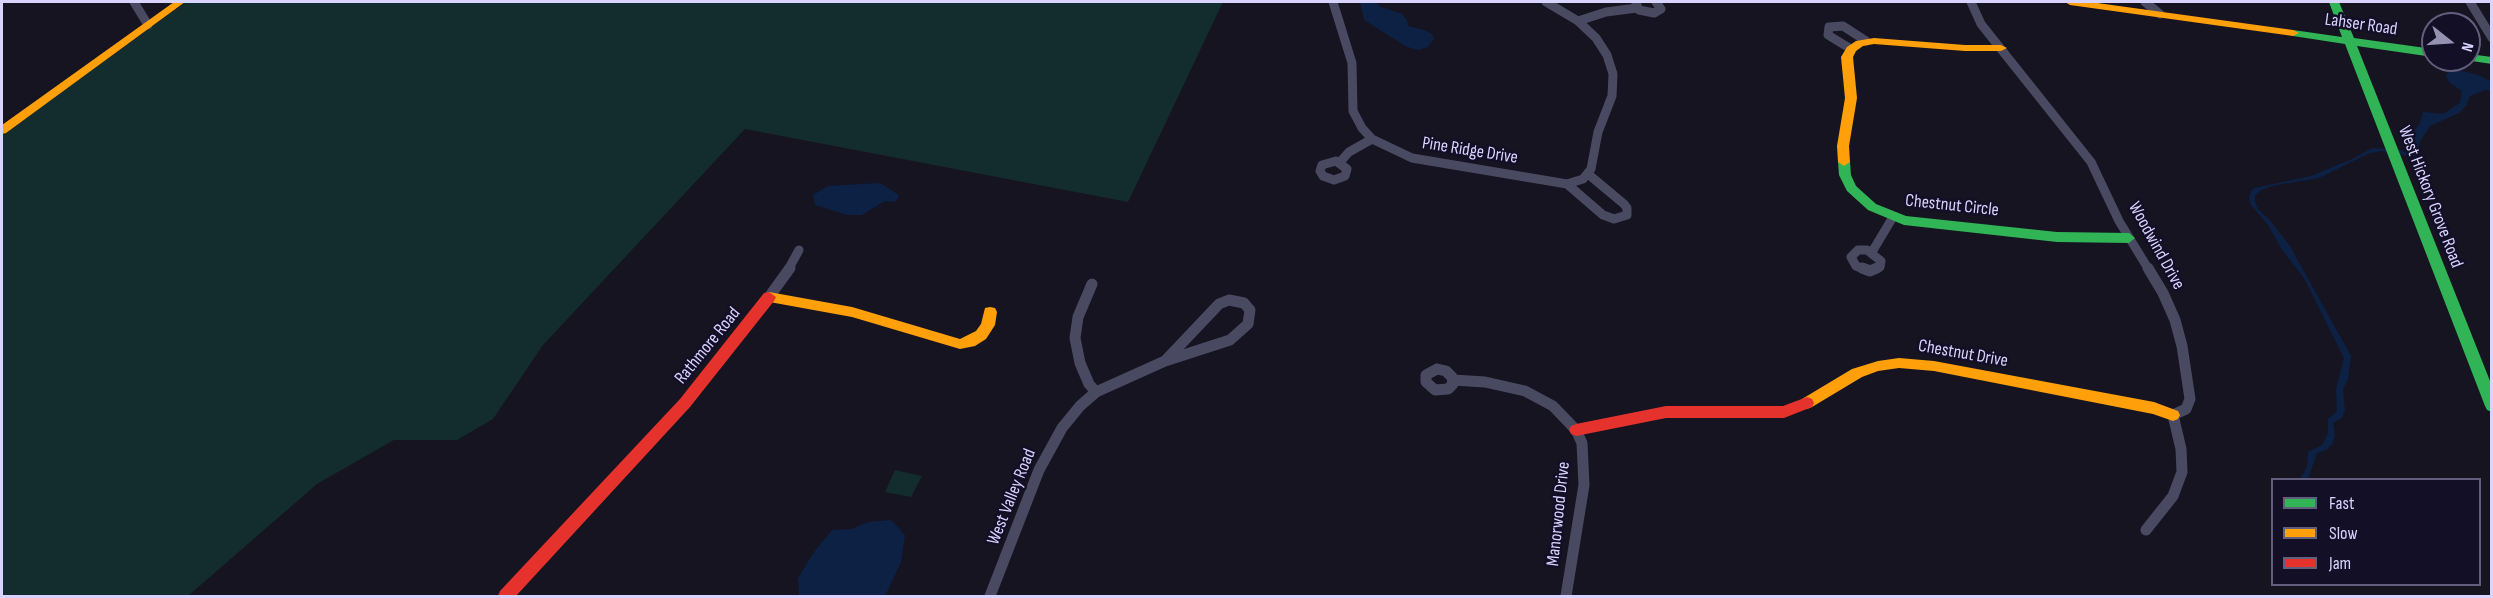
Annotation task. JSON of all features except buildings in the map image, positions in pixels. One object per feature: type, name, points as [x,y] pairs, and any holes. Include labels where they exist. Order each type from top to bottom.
[{"type":"street","points":[[134,2],[148,25]]},
{"type":"street","points":[[2,130],[180,2]]},
{"type":"street","name":"Pine Ridge Drive","points":[[1333,2],[1352,63],[1353,111],[1359,124],[1372,139],[1412,158],[1567,184]]},
{"type":"street","points":[[1546,2],[1578,21],[1604,49],[1614,78],[1612,96],[1599,128],[1588,174],[1579,181],[1567,184]]},
{"type":"street","points":[[1578,21],[1637,5],[1646,13],[1657,13],[1661,7],[1656,2]]},
{"type":"street","name":"Woodwind Drive","points":[[1971,2],[1979,21],[2091,162],[2129,238],[2163,293],[2182,346],[2190,402],[2186,409],[2174,415]]},
{"type":"street","name":"Lahser Road","points":[[2070,2],[2421,51]]},
{"type":"street","points":[[2145,2],[2160,14]]},
{"type":"street","name":"West Hickory Grove Road","points":[[2334,2],[2492,406]]},
{"type":"street","points":[[2470,2],[2492,38]]},
{"type":"street","points":[[1866,41],[1843,26],[1829,27],[1827,30],[1828,35],[1851,49],[1866,41],[2001,48]]},
{"type":"street","name":"Chestnut Circle","points":[[1851,49],[1848,57],[1851,98],[1843,146],[1845,175],[1858,197],[1872,207],[1893,217],[1916,222],[1991,228],[2057,237],[2129,238]]},
{"type":"street","points":[[1340,162],[1349,152],[1372,139]]},
{"type":"street","points":[[1567,184],[1603,216],[1614,219],[1626,215],[1627,208],[1624,204],[1588,174]]},
{"type":"street","points":[[1872,252],[1893,217]]},
{"type":"street","points":[[799,250],[791,266],[769,297],[852,312],[960,345],[970,342],[981,334],[988,325],[990,312]]},
{"type":"street","points":[[1092,284],[1078,317],[1075,338],[1080,363],[1089,384],[1096,392]]},
{"type":"street","name":"Rathmore Road","points":[[506,597],[685,403],[769,297]]},
{"type":"street","name":"West Valley Road","points":[[990,597],[1044,460],[1072,416],[1096,392],[1165,361],[1230,340],[1248,324],[1251,316],[1249,308],[1243,302],[1235,300],[1219,304],[1165,361]]},
{"type":"street","name":"Chestnut Drive","points":[[1576,430],[1666,412],[1772,413],[1789,411],[1809,403],[1857,373],[1878,366],[1899,363],[1935,366],[2154,408],[2174,415]]},
{"type":"street","points":[[1453,380],[1485,382],[1525,391],[1553,406],[1576,430]]},
{"type":"street","points":[[2146,530],[2173,496],[2180,479],[2181,449],[2174,415]]},
{"type":"street","name":"Manorwood Drive","points":[[1566,597],[1574,562],[1584,485],[1582,443],[1576,430]]},
{"type":"green space","points":[[186,2],[1223,2],[1128,202],[745,129],[543,345],[493,419],[457,440],[394,440],[317,484],[188,596],[2,596],[2,135]]},
{"type":"green space","points":[[895,470],[922,476],[911,497],[885,492]]},
{"type":"water","points":[[1360,2],[1375,2],[1381,7],[1402,14],[1408,26],[1432,34],[1434,39],[1428,47],[1419,50],[1407,47],[1364,20]]},
{"type":"water","points":[[2448,72],[2467,72],[2478,75],[2490,81],[2491,91],[2485,90],[2470,96],[2466,106],[2459,113],[2430,126],[2419,143],[2419,155],[2412,157],[2382,151],[2370,153],[2319,178],[2272,186],[2255,195],[2258,209],[2290,246],[2351,356],[2348,379],[2343,390],[2345,410],[2342,418],[2333,423],[2335,436],[2332,444],[2326,450],[2317,453],[2308,478],[2301,478],[2307,467],[2308,452],[2322,445],[2328,433],[2328,419],[2337,411],[2336,389],[2344,358],[2304,278],[2282,250],[2268,225],[2251,205],[2249,199],[2251,191],[2254,188],[2311,176],[2372,148],[2400,150],[2409,154],[2414,150],[2409,138],[2420,123],[2423,112],[2443,114],[2460,103],[2462,91],[2450,83],[2446,75]]},
{"type":"water","points":[[880,183],[899,195],[896,202],[885,201],[862,215],[847,215],[815,205],[813,195],[828,186]]},
{"type":"water","points":[[891,520],[905,535],[901,562],[885,596],[799,596],[798,578],[814,552],[832,530],[851,529],[868,522]]},
{"type":"traffic: fast","points":[[2334,2],[2492,406]]},
{"type":"traffic: fast","points":[[2293,33],[2421,51]]},
{"type":"traffic: fast","points":[[2481,60],[2492,61]]},
{"type":"traffic: fast","points":[[1844,162],[1845,175],[1851,188],[1872,207],[1904,220],[2057,237],[2129,238]]},
{"type":"traffic: slow","points":[[2,130],[180,2]]},
{"type":"traffic: slow","points":[[2070,2],[2293,33]]},
{"type":"traffic: slow","points":[[1844,162],[1843,146],[1851,98],[1847,57],[1851,49],[1860,43],[1874,41],[1965,48],[2001,48]]},
{"type":"traffic: slow","points":[[769,297],[852,312],[960,344],[970,342],[981,335],[988,325],[990,312]]},
{"type":"traffic: slow","points":[[1807,403],[1857,373],[1878,366],[1899,363],[1934,366],[2154,408],[2173,415]]},
{"type":"traffic: jam","points":[[506,596],[685,403],[769,297]]},
{"type":"traffic: jam","points":[[1576,430],[1666,412],[1784,412],[1807,403]]}]
